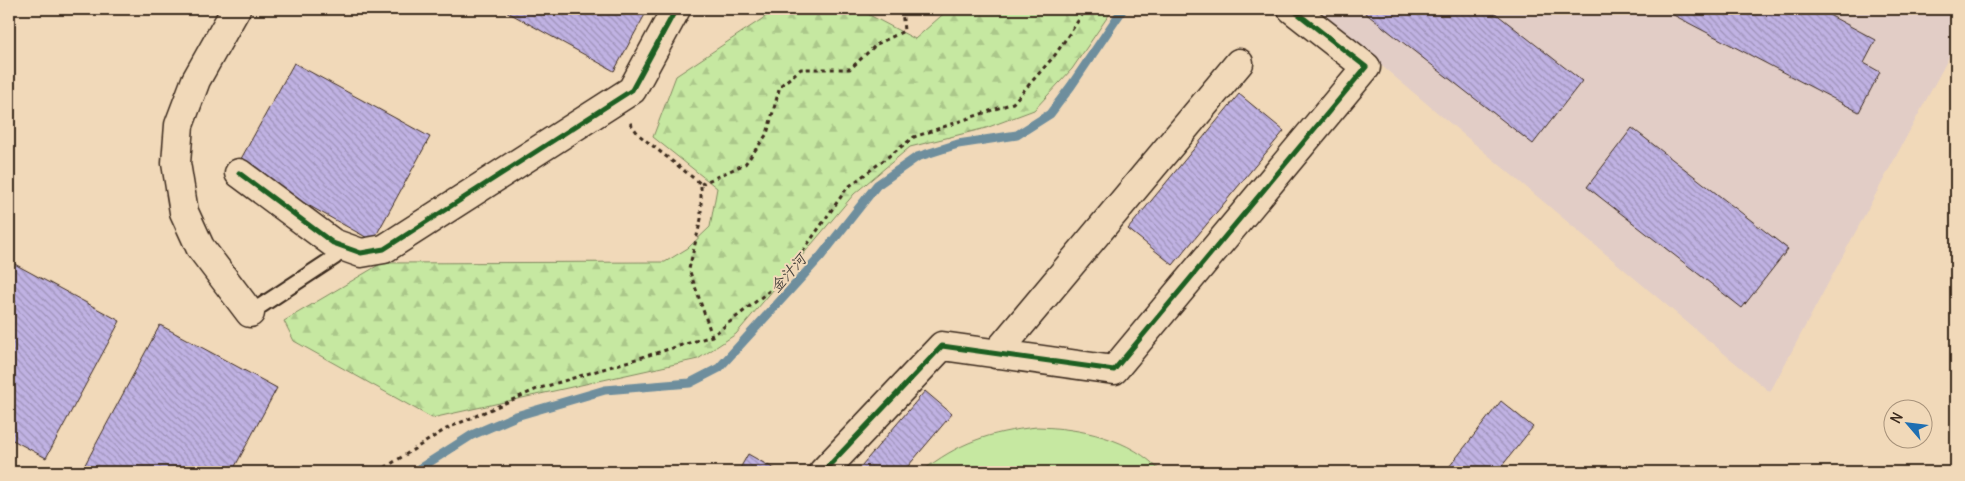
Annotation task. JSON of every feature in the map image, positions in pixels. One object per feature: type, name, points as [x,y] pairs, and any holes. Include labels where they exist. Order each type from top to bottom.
[{"type":"street","points":[[236,9],[196,80],[179,125],[176,163],[184,212],[200,247],[250,314]]},
{"type":"street","points":[[240,173],[333,243],[361,253],[384,249],[632,90],[676,9]]},
{"type":"street","points":[[823,472],[942,346],[1114,370],[1366,67],[1292,9]]},
{"type":"street","points":[[996,354],[1239,63]]},
{"type":"lane","points":[[250,314],[335,257]]},
{"type":"path","points":[[702,184],[745,164],[767,134],[780,86],[801,69],[850,69],[877,44],[904,31],[902,9]]},
{"type":"path","points":[[378,472],[446,429],[537,389],[712,336],[782,281],[847,188],[854,182],[914,137],[1013,103],[1055,55],[1086,9]]},
{"type":"path","points":[[614,101],[639,134],[702,184]]},
{"type":"path","points":[[702,184],[701,219],[689,269],[712,336]]},
{"type":"shaded area","points":[[1314,9],[1956,9],[1956,44],[1770,392]]},
{"type":"green space","points":[[777,9],[858,9],[915,39],[949,9],[1113,9],[1072,69],[1034,110],[986,128],[910,147],[854,194],[736,334],[698,359],[432,418],[294,341],[284,321],[382,263],[665,262],[688,248],[710,227],[717,188],[653,137],[676,76]]},
{"type":"green space","points":[[1037,427],[1070,430],[1104,437],[1135,451],[1149,460],[1161,472],[921,472],[948,453],[975,440],[1004,432]]},
{"type":"building","points":[[502,9],[648,9],[614,71]]},
{"type":"building","points":[[1360,9],[1490,9],[1582,81],[1533,144]]},
{"type":"building","points":[[1662,9],[1818,9],[1876,40],[1864,63],[1880,72],[1859,112]]},
{"type":"building","points":[[294,63],[430,137],[373,241],[237,166]]},
{"type":"building","points":[[1239,94],[1284,131],[1173,265],[1128,229]]},
{"type":"building","points":[[1632,128],[1788,249],[1742,308],[1587,187]]},
{"type":"building","points":[[9,261],[120,321],[46,458],[9,438]]},
{"type":"building","points":[[160,325],[277,388],[232,472],[81,472]]},
{"type":"building","points":[[925,391],[952,414],[903,472],[856,472]]},
{"type":"building","points":[[1501,401],[1533,427],[1497,472],[1445,472]]},
{"type":"building","points":[[748,454],[778,471],[778,472],[738,472]]},
{"type":"waterway","name":"金汁河","points":[[414,472],[472,435],[516,416],[605,390],[690,383],[719,368],[821,256],[877,185],[917,157],[958,144],[1017,135],[1050,114],[1123,9]]},
{"type":"cycle path","points":[[239,173],[333,243],[361,253],[384,249],[632,90],[676,9]]},
{"type":"cycle path","points":[[823,472],[942,346],[1114,370],[1366,67],[1292,9]]}]
